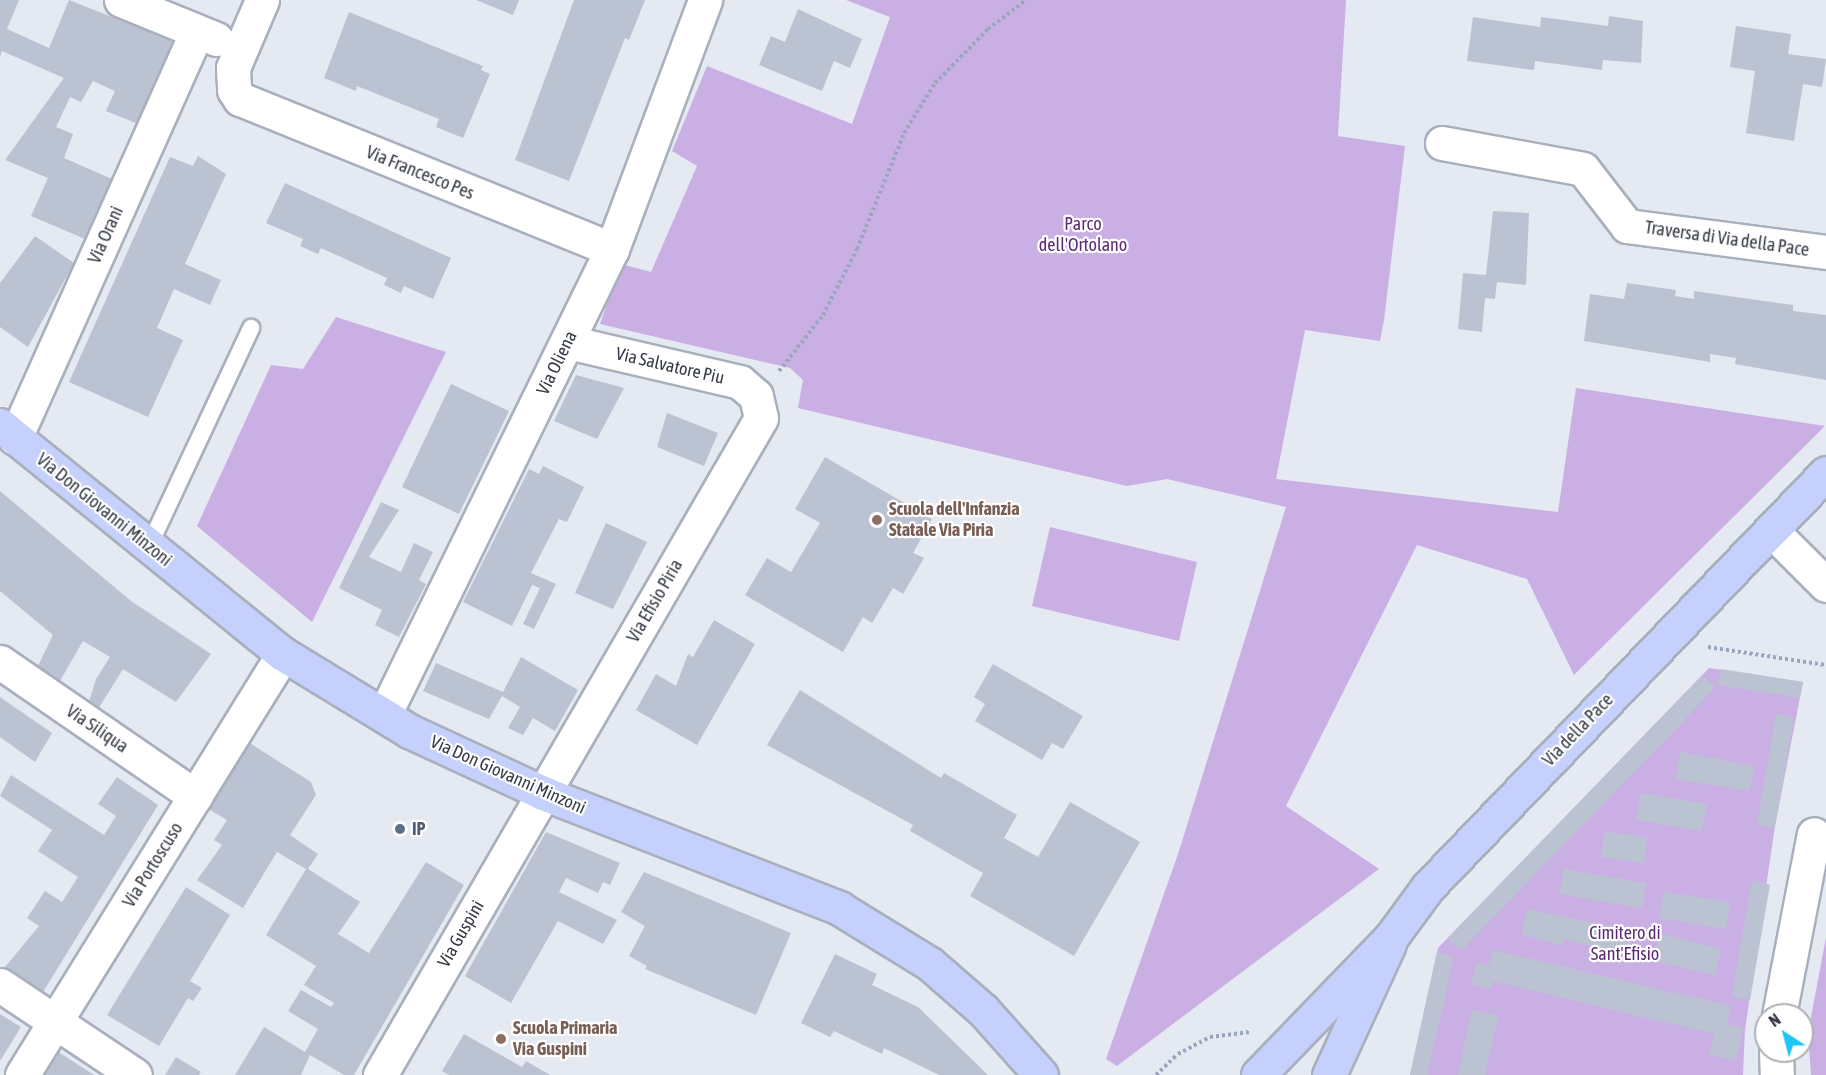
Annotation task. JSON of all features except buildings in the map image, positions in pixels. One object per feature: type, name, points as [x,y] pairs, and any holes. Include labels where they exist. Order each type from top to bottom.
[{"type":"street","points":[[121,0],[240,49],[262,0]]},
{"type":"street","name":"Via Oliena","points":[[384,715],[612,249],[705,0]]},
{"type":"street","name":"Via Orani","points":[[8,431],[197,32]]},
{"type":"street","name":"Via Francesco Pes","points":[[240,49],[233,68],[234,90],[248,104],[612,249]]},
{"type":"street","name":"Traversa di Via della Pace","points":[[1442,143],[1584,169],[1627,225],[1826,252]]},
{"type":"street","name":"Via Salvatore Piu","points":[[568,342],[740,382],[758,402]]},
{"type":"street","name":"Via Efisio Piria","points":[[543,793],[758,428],[758,402]]},
{"type":"street","name":"Via Don Giovanni Minzoni","points":[[8,431],[283,654],[384,715],[543,793],[839,908],[930,964],[983,1010],[1041,1075]]},
{"type":"street","name":"Via della Pace","points":[[1258,1075],[1392,936],[1428,887],[1826,473]]},
{"type":"street","points":[[1772,531],[1826,585]]},
{"type":"street","name":"Via Portoscuso","points":[[22,1075],[283,654]]},
{"type":"street","name":"Via Siliqua","points":[[0,662],[195,796]]},
{"type":"street","name":"Via Guspini","points":[[380,1075],[543,793]]},
{"type":"street","points":[[1781,1003],[1814,834]]},
{"type":"street","name":"Via della Pace","points":[[1329,1075],[1392,936]]},
{"type":"street","points":[[0,986],[135,1075]]},
{"type":"lane","points":[[149,546],[251,328]]},
{"type":"path","points":[[758,402],[823,315],[857,249],[904,133],[935,83],[988,29],[1026,0]]},
{"type":"path","points":[[1705,646],[1826,665]]},
{"type":"green space","name":"Parco dell'Ortolano","points":[[846,0],[1346,0],[1338,136],[1405,146],[1384,320],[1380,341],[1305,330],[1276,479],[1558,512],[1576,388],[1825,426],[1574,675],[1527,579],[1417,545],[1286,806],[1379,869],[1117,1066],[1106,1059],[1179,851],[1286,507],[1167,479],[1127,486],[798,408],[803,380],[790,368],[600,324],[621,264],[651,272],[697,166],[672,151],[707,66],[852,124],[890,17]]},
{"type":"green space","points":[[336,317],[446,352],[312,622],[197,526],[271,365],[303,369]]},
{"type":"green space","points":[[1050,527],[1197,562],[1179,641],[1032,606]]},
{"type":"green space","name":"Cimitero di Sant'Efisio","points":[[1709,668],[1803,682],[1775,826],[1745,1030],[1743,1075],[1410,1075],[1438,948]]},
{"type":"green space","points":[[1826,937],[1826,1075],[1811,1075],[1810,1063],[1814,1063],[1814,1003]]},
{"type":"place","name":"Scuola dell'Infanzia Statale Via Piria","points":[[877,520]]},
{"type":"place","name":"IP","points":[[400,829]]},
{"type":"place","name":"Scuola Primaria Via Guspini","points":[[501,1039]]}]
